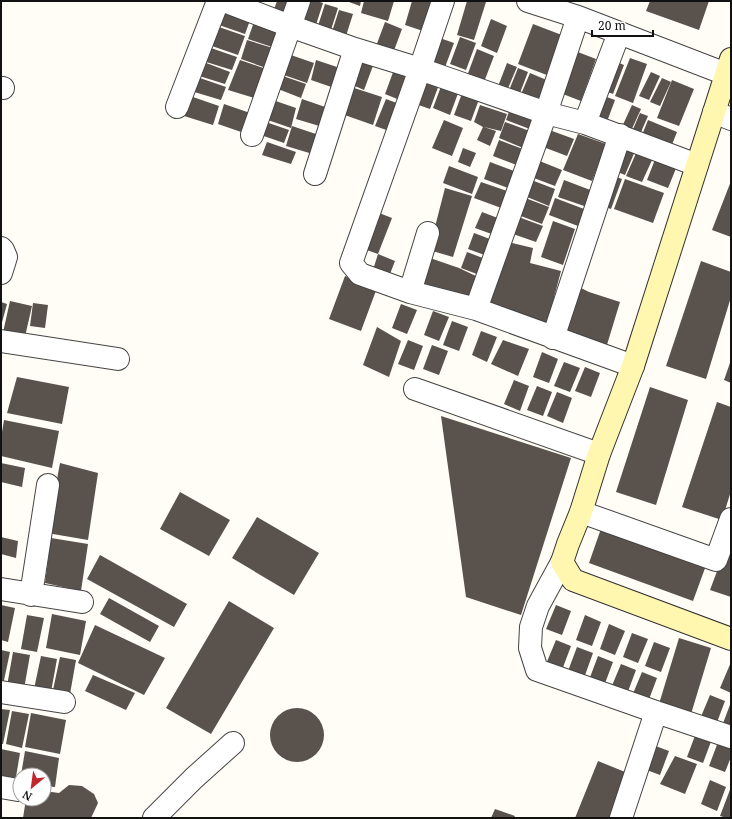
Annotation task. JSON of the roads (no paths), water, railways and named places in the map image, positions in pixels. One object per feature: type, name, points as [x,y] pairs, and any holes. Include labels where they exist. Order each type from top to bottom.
[{"type":"street","points":[[177,107],[218,1]]},
{"type":"street","points":[[224,1],[354,49],[420,69],[546,113],[585,122],[697,165]]},
{"type":"street","points":[[252,135],[299,1]]},
{"type":"street","points":[[443,1],[351,263],[360,274],[410,292],[476,310],[633,366]]},
{"type":"street","points":[[528,1],[578,17],[619,33],[728,67],[722,115],[697,165],[633,366],[599,454],[581,512],[562,562],[538,606],[531,627],[530,648],[537,670],[731,737]]},
{"type":"street","points":[[476,310],[546,113],[578,17]]},
{"type":"street","points":[[585,122],[619,33]]},
{"type":"street","points":[[315,174],[354,49]]},
{"type":"street","points":[[553,338],[620,135]]},
{"type":"street","points":[[410,292],[428,233]]},
{"type":"street","points":[[1,248],[6,257],[1,273]]},
{"type":"street","points":[[1,341],[118,359]]},
{"type":"street","points":[[415,389],[599,454]]},
{"type":"street","points":[[31,595],[48,485]]},
{"type":"street","points":[[581,512],[716,560],[731,519]]},
{"type":"street","points":[[562,562],[573,580],[731,639]]},
{"type":"street","points":[[1,590],[82,602]]},
{"type":"street","points":[[1,692],[64,702]]},
{"type":"street","points":[[621,818],[656,712]]},
{"type":"street","points":[[154,818],[233,742]]}]
